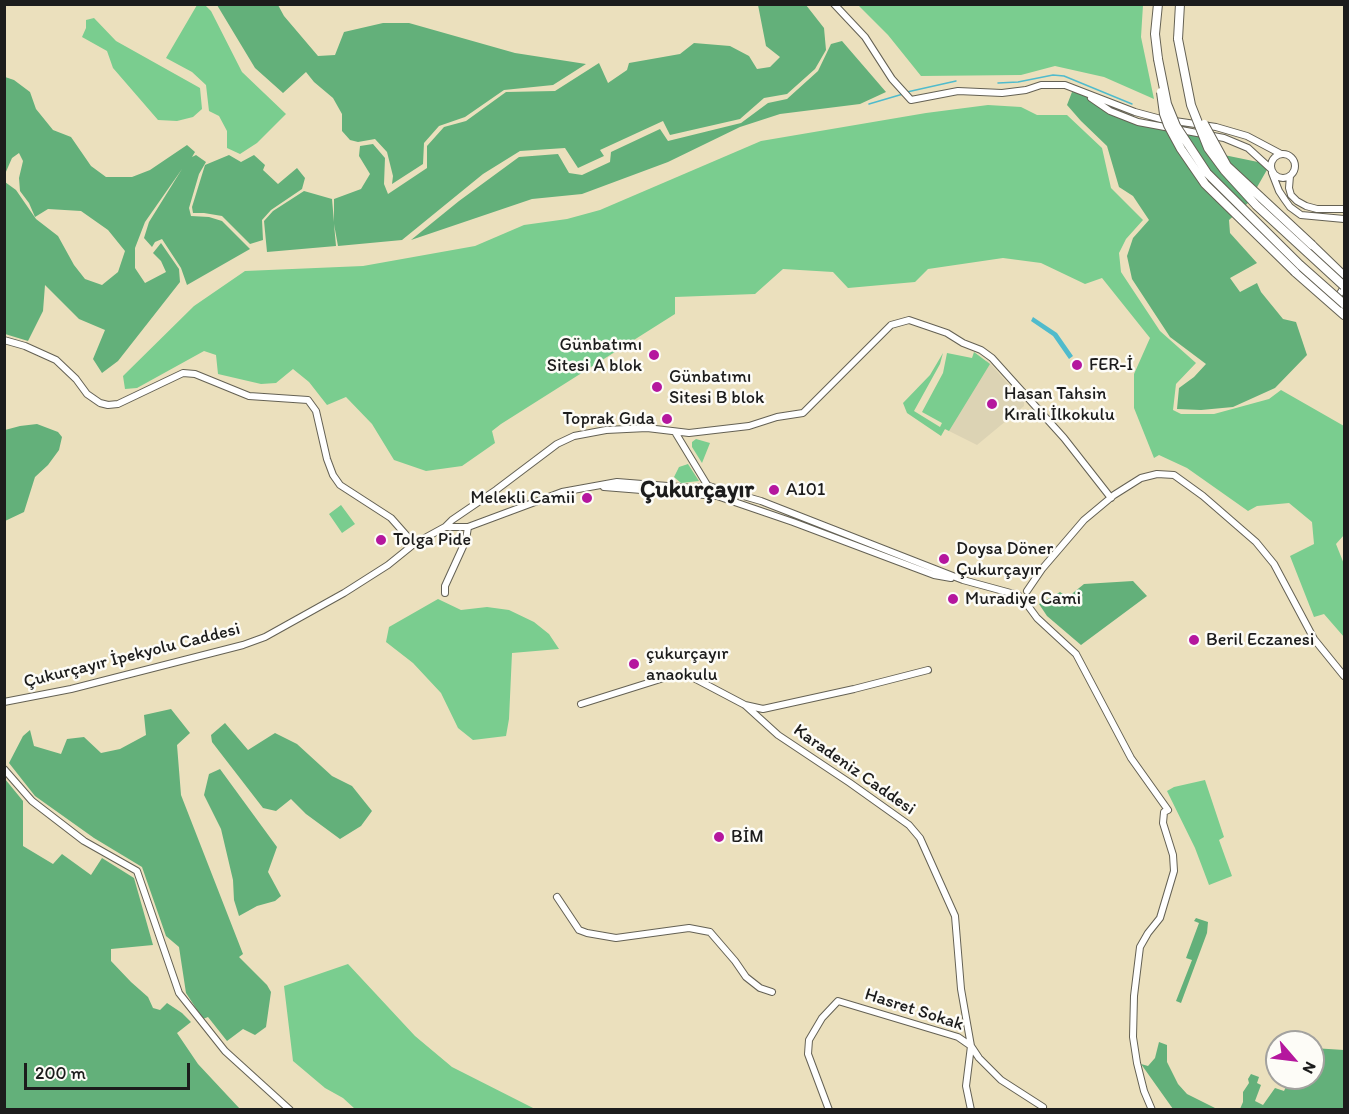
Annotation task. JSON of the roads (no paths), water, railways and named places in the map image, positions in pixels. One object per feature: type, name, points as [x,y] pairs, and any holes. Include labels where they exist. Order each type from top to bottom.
[{"type":"main road","points":[[1158,4],[1155,34],[1158,59],[1167,104],[1176,126],[1206,173],[1341,306],[1344,315]]},
{"type":"main road","points":[[1180,4],[1178,39],[1191,105],[1208,147],[1225,171],[1256,205],[1344,287]]},
{"type":"main road","points":[[1185,72],[1196,107],[1227,166],[1344,276]]},
{"type":"main road","points":[[1162,79],[1161,97],[1164,114],[1181,149],[1199,175],[1225,204],[1295,272],[1341,306]]},
{"type":"street","points":[[834,4],[865,37],[909,98],[958,91],[1014,92],[1041,85],[1065,85],[1135,112],[1247,135],[1288,156],[1294,162],[1289,188],[1291,195],[1297,201],[1317,209],[1344,209]]},
{"type":"street","points":[[1078,89],[1110,111],[1138,122],[1224,138],[1248,147],[1283,179],[1290,176]]},
{"type":"street","points":[[1281,154],[1272,161],[1272,171],[1285,200],[1301,215],[1344,219]]},
{"type":"street","points":[[1341,306],[1336,300],[1344,287]]},
{"type":"street","points":[[445,527],[557,444],[574,436],[592,431],[647,428],[688,433],[749,426],[777,417],[803,413],[891,325],[909,320],[947,333],[992,358],[1064,438],[1111,498]]},
{"type":"street","points":[[4,340],[25,346],[56,360],[76,379],[87,394],[100,403],[108,405],[118,404],[183,373],[195,374],[249,396],[308,400],[315,411],[333,475],[340,484],[391,518],[414,544]]},
{"type":"street","points":[[675,432],[709,486],[709,494]]},
{"type":"street","points":[[1018,595],[1027,591],[1084,520],[1111,498],[1141,478],[1157,474],[1174,476],[1203,496],[1256,542],[1268,557],[1314,639],[1344,676]]},
{"type":"street","name":"Çukurçayır İpekyolu Caddesi","points":[[4,702],[71,689],[243,645],[265,637],[344,593],[388,565],[414,544],[445,527],[468,527],[562,492],[616,482],[693,488],[709,486],[761,501],[963,580]]},
{"type":"street","name":"Çukurçayır İpekyolu Caddesi","points":[[589,486],[692,495],[709,494],[758,509],[934,575],[963,580],[1018,595],[1020,602],[1026,603],[1037,618],[1076,654],[1131,758],[1168,810],[1164,812],[1163,823],[1173,855],[1174,871],[1160,918],[1140,946],[1134,996],[1133,1037],[1144,1091],[1152,1110]]},
{"type":"street","points":[[445,593],[445,586],[466,540],[468,527]]},
{"type":"street","points":[[1026,603],[1030,598],[1027,591]]},
{"type":"street","points":[[745,705],[763,709],[774,707],[928,670]]},
{"type":"street","name":"Karadeniz Caddesi","points":[[582,704],[667,677],[690,676],[745,705],[778,735],[909,825],[920,838],[955,916],[961,989],[971,1046],[966,1086],[971,1110]]},
{"type":"street","points":[[4,769],[32,801],[84,841],[137,871],[179,993],[218,1043],[290,1110]]},
{"type":"street","points":[[557,897],[579,930],[587,933],[616,938],[689,928],[710,932],[746,977],[760,988],[772,993]]},
{"type":"street","name":"Hasret Sokak","points":[[829,1110],[808,1054],[808,1040],[822,1018],[838,1001],[958,1036],[971,1046],[979,1058],[1001,1080],[1043,1107]]},
{"type":"water","points":[[1033,317],[1057,333],[1073,356],[1069,359],[1053,336],[1031,321]]},
{"type":"waterway","points":[[998,83],[1018,82],[1053,75],[1064,76],[1132,104]]},
{"type":"waterway","points":[[907,92],[956,81]]},
{"type":"waterway","points":[[869,104],[903,94]]},
{"type":"place","name":"Günbatımı Sitesi A blok","points":[[654,355]]},
{"type":"place","name":"FER-İ","points":[[1077,365]]},
{"type":"place","name":"Günbatımı Sitesi B blok","points":[[657,387]]},
{"type":"place","name":"Hasan Tahsin Kırali İlkokulu","points":[[992,404]]},
{"type":"place","name":"Toprak Gıda","points":[[667,419]]},
{"type":"place","name":"A101","points":[[774,490]]},
{"type":"place","name":"Melekli Camii","points":[[587,498]]},
{"type":"place","name":"Tolga Pide","points":[[381,540]]},
{"type":"place","name":"Doysa Döner Çukurçayır","points":[[944,559]]},
{"type":"place","name":"Muradiye Cami","points":[[953,599]]},
{"type":"place","name":"Beril Eczanesi","points":[[1194,640]]},
{"type":"place","name":"çukurçayır anaokulu","points":[[634,664]]},
{"type":"place","name":"BİM","points":[[719,837]]},
{"type":"district","name":"Çukurçayır","points":[[697,491]]}]
